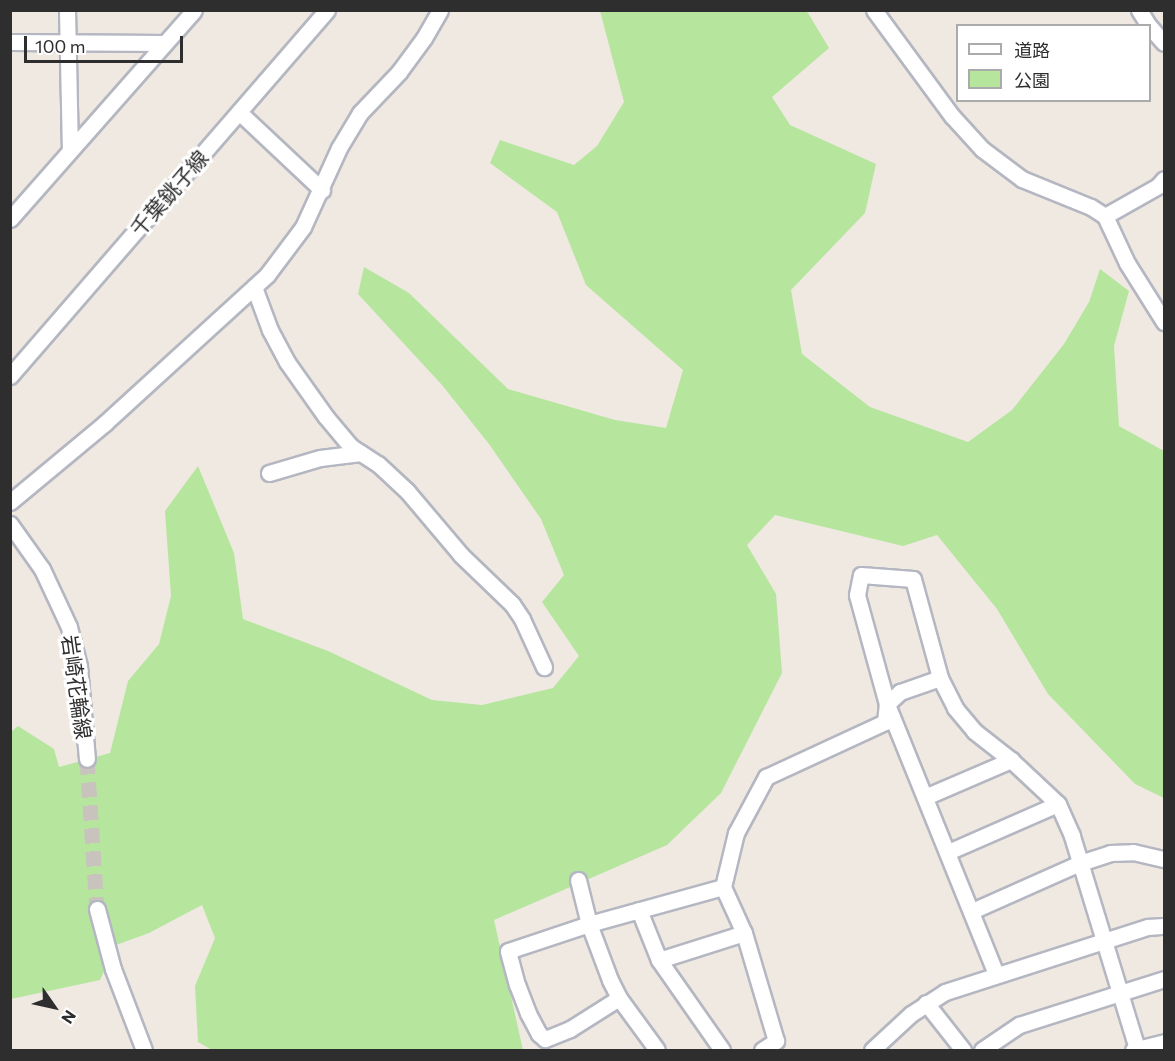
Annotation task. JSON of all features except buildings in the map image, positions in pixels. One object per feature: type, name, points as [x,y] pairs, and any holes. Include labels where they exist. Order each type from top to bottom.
[{"type":"street","points":[[67,10],[70,150]]},
{"type":"street","points":[[10,219],[194,10]]},
{"type":"street","name":"千葉銚子線","points":[[10,376],[327,10]]},
{"type":"street","points":[[10,502],[105,423],[254,287],[285,254],[322,190],[339,148],[360,113],[399,72],[424,38],[440,10]]},
{"type":"street","points":[[874,10],[952,116],[982,149],[1022,179],[1091,207],[1104,216],[1127,263],[1164,322]]},
{"type":"street","points":[[1139,10],[1148,24]]},
{"type":"street","points":[[1151,28],[1164,43]]},
{"type":"street","points":[[10,42],[165,43]]},
{"type":"street","points":[[239,112],[322,190]]},
{"type":"street","points":[[1104,216],[1158,186],[1164,180]]},
{"type":"street","points":[[254,287],[270,330],[287,362],[326,417],[350,446],[378,464],[407,491],[461,555],[512,604],[522,619],[544,667]]},
{"type":"street","points":[[269,473],[320,458],[362,453]]},
{"type":"street","name":"岩崎花輪線","points":[[10,524],[42,569],[69,627],[79,666],[87,759]]},
{"type":"street","points":[[996,974],[887,704],[857,595],[861,575],[913,579],[940,678],[955,708],[974,731],[1011,760],[1058,804],[1069,826],[1121,990],[1135,1050],[1164,1042]]},
{"type":"street","points":[[762,1050],[776,1041],[744,933],[723,887],[736,833],[766,777],[885,722],[887,704],[900,692],[940,678]]},
{"type":"street","points":[[925,797],[1011,760]]},
{"type":"street","points":[[948,852],[1058,804]]},
{"type":"street","points":[[972,912],[1080,863],[1110,853],[1134,852],[1164,859]]},
{"type":"street","points":[[578,880],[589,924],[619,998],[657,1050]]},
{"type":"street","points":[[619,998],[570,1029],[545,1039],[539,1034],[520,994],[508,951],[589,924],[723,887]]},
{"type":"street","points":[[97,909],[113,969],[144,1050]]},
{"type":"street","points":[[639,910],[659,960],[722,1050]]},
{"type":"street","points":[[872,1050],[926,1003],[945,992],[1148,927],[1164,926]]},
{"type":"street","points":[[659,960],[744,933]]},
{"type":"street","points":[[982,1050],[1018,1025],[1121,990],[1164,979]]},
{"type":"street","points":[[926,1003],[963,1050]]},
{"type":"green space","points":[[804,10],[829,48],[772,97],[790,125],[876,164],[865,213],[791,290],[802,354],[870,407],[968,442],[1012,410],[1064,344],[1089,302],[1100,269],[1129,291],[1114,346],[1119,426],[1164,451],[1164,798],[1135,784],[1048,694],[997,609],[937,535],[903,546],[775,515],[747,545],[776,594],[782,673],[721,793],[667,845],[494,920],[523,1050],[212,1050],[198,1042],[195,986],[215,938],[202,905],[149,933],[116,945],[100,980],[11,999],[11,732],[18,726],[54,749],[59,767],[110,753],[128,681],[159,644],[171,596],[165,511],[198,466],[234,553],[243,619],[328,651],[432,700],[482,705],[553,688],[579,656],[542,602],[564,575],[541,519],[489,444],[442,385],[358,294],[364,267],[409,293],[508,389],[615,420],[666,428],[683,370],[586,285],[557,212],[490,163],[500,140],[574,165],[597,146],[624,102],[600,11]]},
{"type":"tunnel","points":[[87,759],[97,909]]}]
